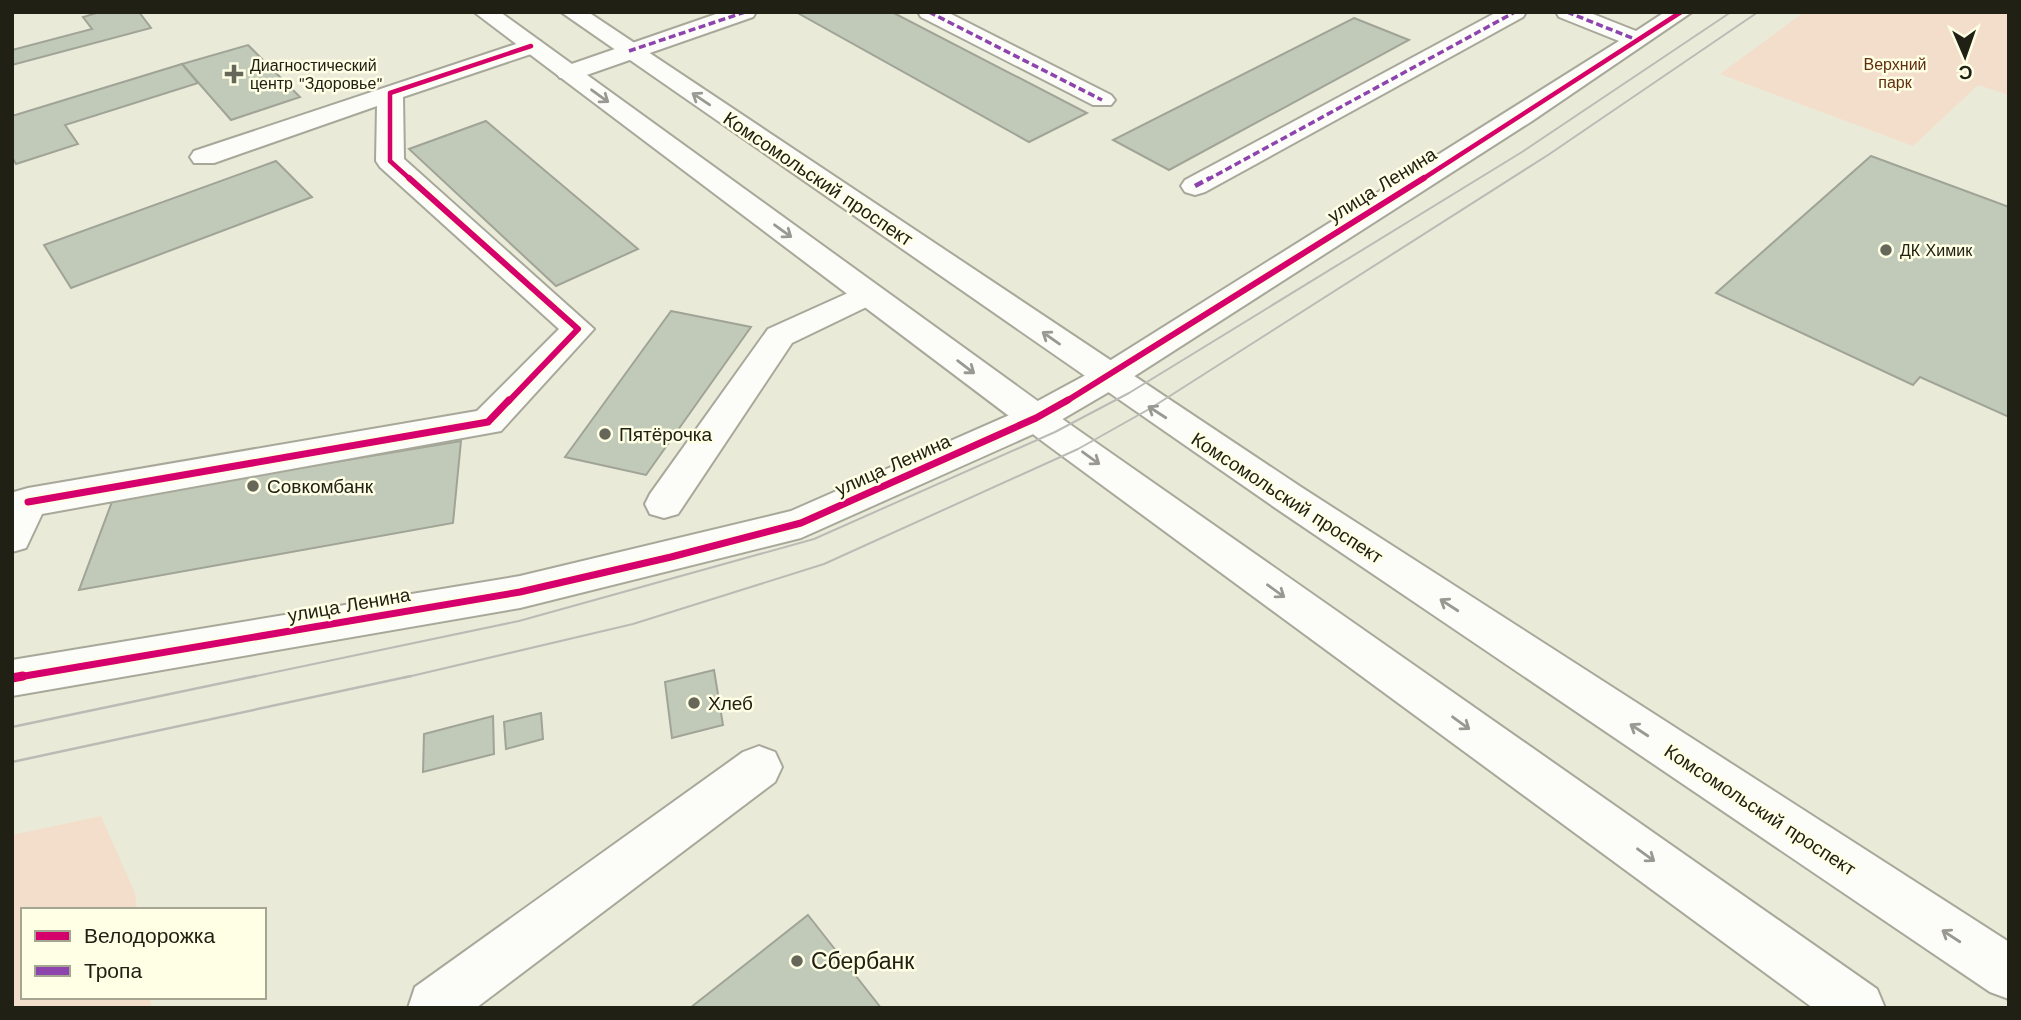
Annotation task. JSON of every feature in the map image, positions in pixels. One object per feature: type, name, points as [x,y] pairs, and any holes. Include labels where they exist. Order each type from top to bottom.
[{"type":"street","points":[[485,12],[1036,418],[1858,1008]]},
{"type":"street","name":"Комсомольский проспект","points":[[572,12],[862,207],[1107,377],[2009,973]]},
{"type":"street","points":[[569,73],[746,12]]},
{"type":"street","points":[[929,12],[1102,100]]},
{"type":"street","points":[[1195,186],[1515,12]]},
{"type":"street","points":[[1567,12],[1637,40]]},
{"type":"street","name":"улица Ленина","points":[[12,678],[520,592],[801,523],[1036,418],[1107,377],[1523,115],[1681,12]]},
{"type":"street","points":[[204,157],[531,46]]},
{"type":"street","points":[[12,537],[28,502],[488,422],[578,330],[390,161],[390,93]]},
{"type":"street","points":[[664,504],[780,336],[868,294]]},
{"type":"street","points":[[435,1008],[434,1006],[759,767]]},
{"type":"green space","name":"Верхний парк","points":[[1804,12],[2009,12],[2009,95],[1978,85],[1913,146],[1720,74]]},
{"type":"green space","points":[[101,816],[135,893],[137,908],[21,908],[21,999],[150,999],[151,1008],[12,1008],[12,835]]},
{"type":"building","points":[[100,12],[139,12],[151,28],[12,65],[12,50],[92,29],[83,17]]},
{"type":"building","points":[[796,12],[892,12],[1087,113],[1029,142]]},
{"type":"building","points":[[1354,18],[1409,40],[1169,170],[1113,140]]},
{"type":"building","name":"Диагностический центр \"Здоровье\"","points":[[248,45],[300,97],[231,120],[182,64]]},
{"type":"building","points":[[182,64],[198,83],[65,125],[78,144],[16,164],[12,157],[12,116]]},
{"type":"building","points":[[486,121],[638,249],[556,286],[409,149]]},
{"type":"building","name":"ДК Химик","points":[[1871,156],[2009,207],[2009,417],[1920,377],[1913,385],[1716,293]]},
{"type":"building","points":[[276,161],[312,197],[71,288],[44,245]]},
{"type":"building","points":[[671,311],[751,327],[646,475],[565,457]]},
{"type":"building","points":[[461,441],[453,523],[79,590],[113,499]]},
{"type":"building","name":"Хлеб","points":[[714,670],[723,725],[672,738],[665,682]]},
{"type":"building","points":[[541,713],[543,739],[506,749],[504,722]]},
{"type":"building","points":[[493,716],[494,754],[423,772],[424,734]]},
{"type":"building","name":"Сбербанк","points":[[808,915],[881,1008],[690,1008]]},
{"type":"tram line","points":[[247,678],[519,621],[814,539],[1055,432],[1129,393],[1522,152],[1731,12]]},
{"type":"tram line","points":[[403,678],[633,624],[824,564],[1078,449],[1151,408],[1548,155],[1758,12]]},
{"type":"tram line","points":[[12,727],[256,676]]},
{"type":"tram line","points":[[12,762],[411,676]]},
{"type":"marked path","points":[[629,51],[745,12]]},
{"type":"marked path","points":[[929,12],[1102,100]]},
{"type":"marked path","points":[[1195,186],[1515,12]]},
{"type":"marked path","points":[[1567,12],[1637,40]]},
{"type":"cycle path","points":[[12,678],[520,592],[801,523],[1036,418],[1107,378],[1681,12]]},
{"type":"cycle path","points":[[28,502],[488,422],[578,329],[390,161],[390,93],[531,46]]},
{"type":"place","name":"Диагностический центр \"Здоровье\"","points":[[234,74]]},
{"type":"place","name":"ДК Химик","points":[[1886,250]]},
{"type":"place","name":"Пятёрочка","points":[[605,434]]},
{"type":"place","name":"Совкомбанк","points":[[253,486]]},
{"type":"place","name":"Хлеб","points":[[694,703]]},
{"type":"place","name":"Сбербанк","points":[[797,961]]}]
